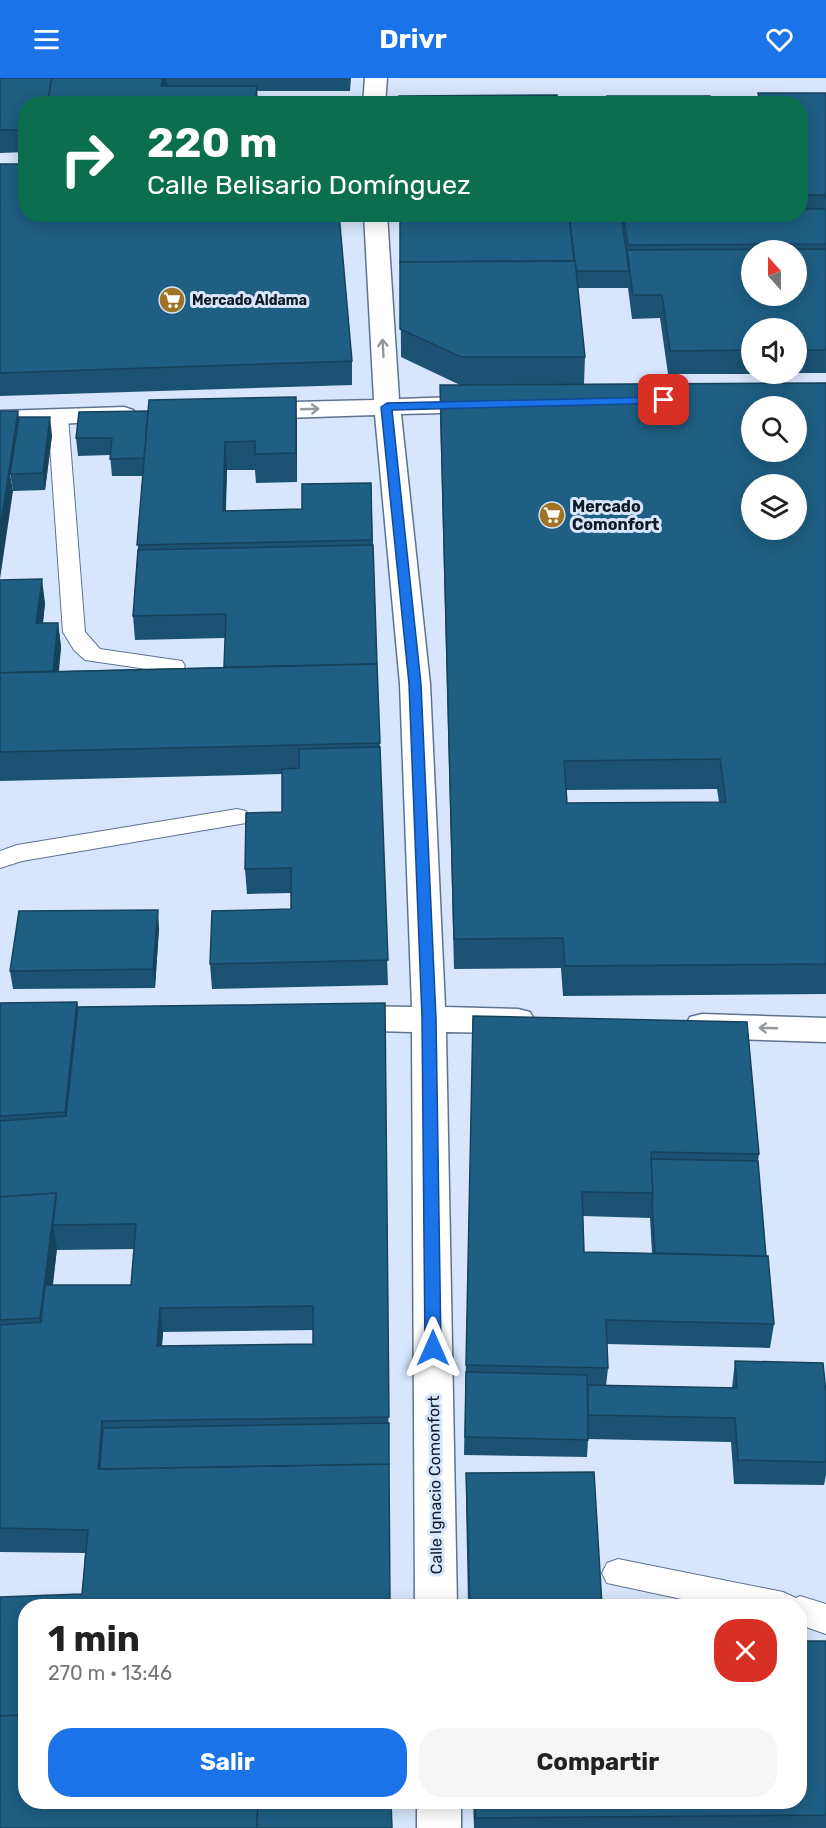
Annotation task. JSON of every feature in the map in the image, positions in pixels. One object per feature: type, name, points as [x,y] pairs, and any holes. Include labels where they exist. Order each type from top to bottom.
[{"type":"street","points":[[375,96],[376,78]]},
{"type":"street","name":"Calle Ignacio Comonfort","points":[[375,222],[387,407],[415,684],[429,1018],[436,1599]]},
{"type":"street","points":[[222,412],[506,404]]},
{"type":"street","points":[[0,419],[152,414]]},
{"type":"street","points":[[310,1018],[429,1018],[546,1022]]},
{"type":"street","points":[[674,1025],[826,1030]]},
{"type":"street","points":[[439,1809],[439,1828]]},
{"type":"lane","points":[[58,417],[74,632],[82,645],[93,655],[174,666]]},
{"type":"lane","points":[[0,860],[17,853],[237,817]]},
{"type":"lane","points":[[618,1573],[748,1599]]},
{"type":"lane","points":[[807,1613],[826,1619]]},
{"type":"building","points":[[0,78],[52,78],[49,96],[18,96],[18,130],[0,130]]},
{"type":"building","points":[[52,78],[163,78],[161,86],[257,86],[256,96],[49,96]]},
{"type":"building","points":[[758,93],[826,93],[826,199],[825,195],[808,195],[808,96],[759,96]]},
{"type":"building","points":[[557,95],[557,96],[399,96]]},
{"type":"building","name":"Mercado Aldama","points":[[0,164],[18,164],[18,222],[340,222],[352,361],[0,373]]},
{"type":"building","points":[[808,209],[826,209],[826,244],[807,244],[807,240],[741,240],[741,244],[628,245],[624,222],[808,222]]},
{"type":"building","points":[[400,222],[570,222],[574,261],[400,262]]},
{"type":"building","points":[[570,222],[622,222],[629,271],[576,271]]},
{"type":"building","points":[[741,249],[741,306],[807,306],[807,249],[826,249],[826,350],[807,350],[807,318],[741,318],[741,350],[670,351],[662,295],[633,295],[627,250]]},
{"type":"building","points":[[575,261],[585,357],[461,357],[400,329],[400,262]]},
{"type":"building","points":[[826,383],[826,964],[565,966],[563,938],[454,939],[440,385]],"holes":[[[720,759],[726,802],[567,803],[564,761]]]},
{"type":"building","points":[[296,397],[296,453],[255,454],[255,441],[225,442],[223,511],[302,509],[302,484],[371,483],[372,540],[137,545],[149,400]]},
{"type":"building","points":[[0,411],[18,411],[0,530]]},
{"type":"building","points":[[148,411],[144,458],[110,459],[112,438],[76,438],[79,412]]},
{"type":"building","points":[[19,417],[50,417],[43,473],[10,474]]},
{"type":"building","points":[[373,545],[377,664],[224,667],[226,614],[133,616],[138,550]]},
{"type":"building","points":[[42,579],[36,623],[58,623],[53,671],[0,673],[0,580]]},
{"type":"building","points":[[377,664],[380,743],[0,752],[0,673]]},
{"type":"building","points":[[380,747],[388,960],[210,964],[212,911],[291,909],[291,868],[245,869],[246,813],[282,812],[282,769],[299,768],[299,749]]},
{"type":"building","points":[[158,910],[153,969],[10,971],[19,911]]},
{"type":"building","points":[[77,1002],[65,1112],[0,1116],[0,1003]]},
{"type":"building","points":[[385,1003],[389,1417],[102,1421],[98,1469],[389,1464],[390,1599],[18,1599],[18,1715],[0,1716],[0,1597],[82,1594],[88,1530],[0,1528],[0,1325],[41,1322],[45,1285],[131,1285],[136,1224],[53,1225],[56,1193],[0,1197],[0,1121],[66,1116],[78,1007]],"holes":[[[313,1306],[313,1344],[157,1346],[160,1308]]]},
{"type":"building","points":[[473,1016],[747,1022],[759,1154],[651,1152],[653,1193],[582,1192],[584,1252],[768,1256],[774,1324],[606,1320],[608,1368],[466,1365]]},
{"type":"building","points":[[651,1159],[758,1161],[766,1256],[655,1253]]},
{"type":"building","points":[[56,1193],[40,1318],[0,1320],[0,1197]]},
{"type":"building","points":[[735,1361],[823,1363],[826,1393],[826,1462],[738,1460],[735,1418],[588,1415],[588,1385],[737,1388]]},
{"type":"building","points":[[466,1372],[587,1375],[588,1440],[465,1437]]},
{"type":"building","points":[[389,1423],[389,1464],[100,1469],[103,1428]]},
{"type":"building","points":[[594,1472],[602,1599],[470,1599],[466,1473]]},
{"type":"building","points":[[807,1641],[826,1641],[826,1815],[475,1818],[475,1809],[807,1809]]},
{"type":"building","points":[[18,1715],[18,1809],[258,1809],[257,1828],[0,1828],[0,1716]]},
{"type":"building","points":[[258,1809],[391,1809],[392,1828],[257,1828]]},
{"type":"place","name":"Mercado Aldama","points":[[172,300]]},
{"type":"place","name":"Mercado Comonfort","points":[[552,515]]},
{"type":"route","points":[[433,1348],[429,1018],[415,684],[387,407],[664,400]]}]
